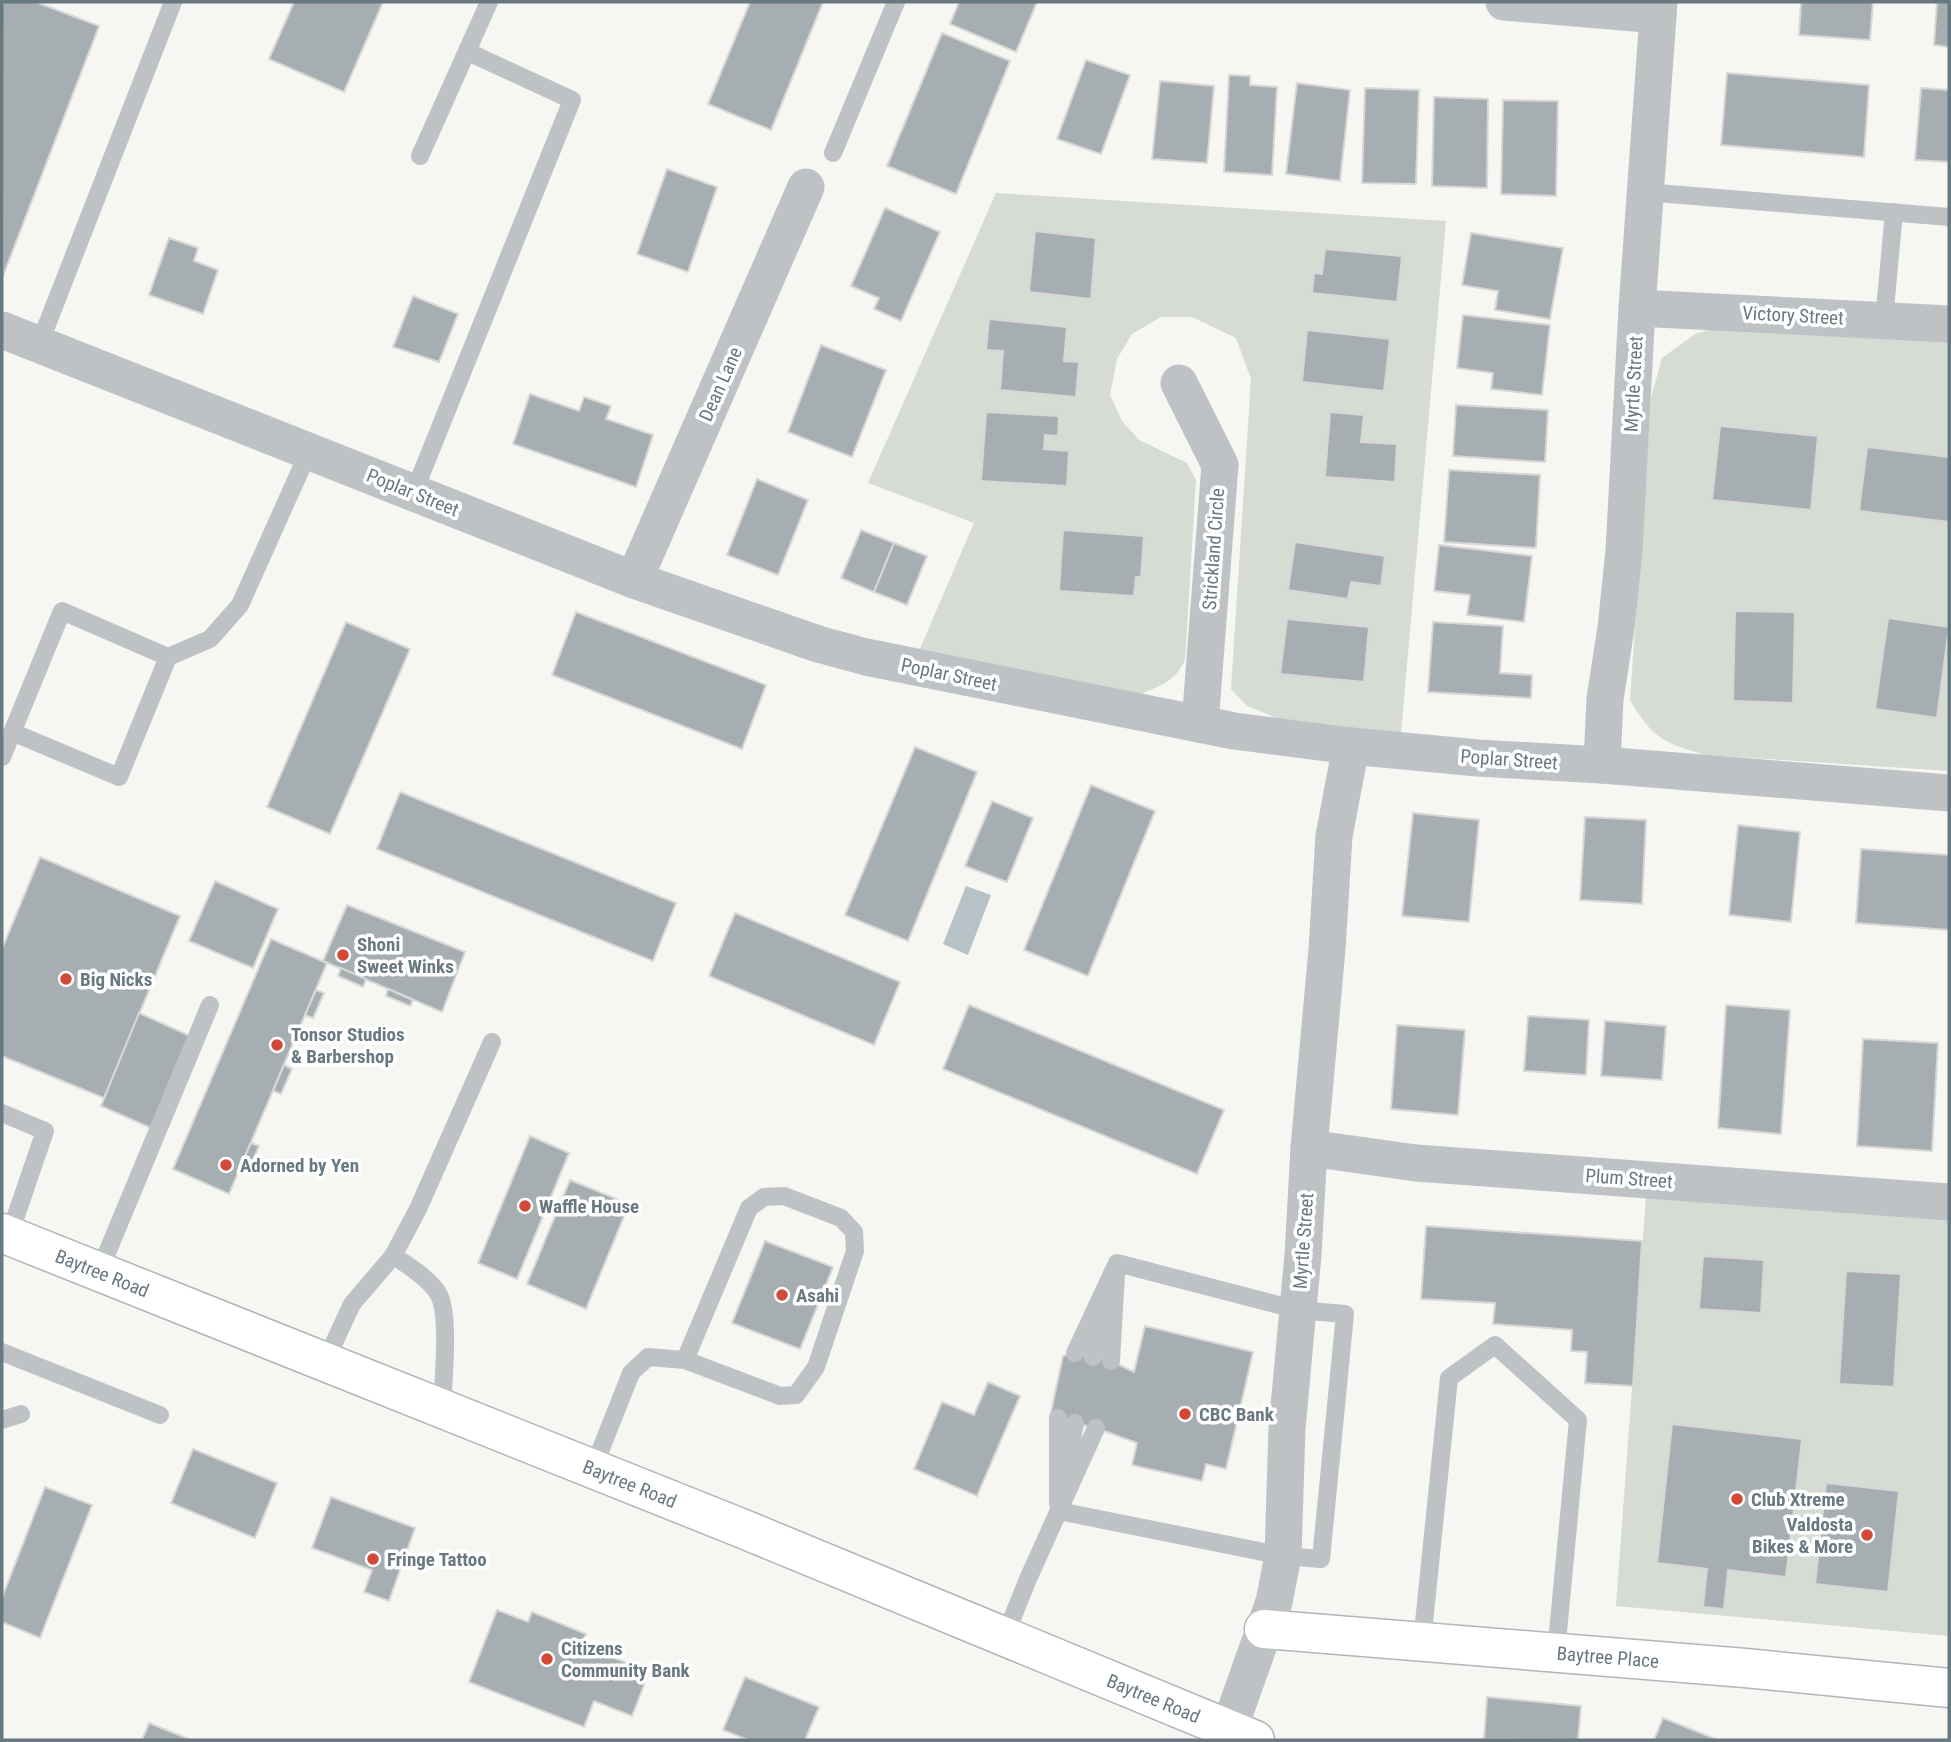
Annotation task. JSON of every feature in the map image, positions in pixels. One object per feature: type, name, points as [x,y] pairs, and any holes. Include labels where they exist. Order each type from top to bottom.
[{"type":"main road","name":"Baytree Road","points":[[5,1234],[593,1469],[1242,1735]]},
{"type":"main road","name":"Baytree Place","points":[[1265,1629],[1745,1668],[1949,1688]]},
{"type":"street","points":[[1504,2],[1658,8]]},
{"type":"street","name":"Myrtle Street","points":[[1602,765],[1605,699],[1624,551],[1637,308],[1658,8]]},
{"type":"street","name":"Dean Lane","points":[[634,580],[806,187]]},
{"type":"street","name":"Victory Street","points":[[1637,308],[1949,324]]},
{"type":"street","name":"Poplar Street","points":[[2,330],[634,580],[818,644],[866,657],[1200,724],[1351,746],[1949,793]]},
{"type":"street","name":"Strickland Circle","points":[[1179,383],[1220,465],[1200,724]]},
{"type":"street","name":"Myrtle Street","points":[[1242,1735],[1265,1629],[1275,1602],[1283,1556],[1287,1427],[1334,836],[1351,746]]},
{"type":"street","name":"Plum Street","points":[[1308,1148],[1416,1163],[1949,1202]]},
{"type":"lane","points":[[39,345],[173,2]]},
{"type":"lane","points":[[420,156],[489,2]]},
{"type":"lane","points":[[833,153],[896,2]]},
{"type":"lane","points":[[414,492],[572,100],[468,52]]},
{"type":"lane","points":[[1645,192],[1949,217]]},
{"type":"lane","points":[[1884,320],[1895,212]]},
{"type":"lane","points":[[12,732],[119,777],[168,657],[210,639],[240,606],[309,451]]},
{"type":"lane","points":[[2,757],[62,611],[168,657]]},
{"type":"lane","points":[[99,1272],[210,1005]]},
{"type":"lane","points":[[325,1362],[352,1304],[393,1256],[418,1209],[492,1042]]},
{"type":"lane","points":[[2,1113],[46,1131],[5,1234]]},
{"type":"lane","points":[[593,1469],[631,1373],[648,1357],[685,1360],[780,1396],[796,1395],[816,1367],[855,1251],[854,1232],[841,1218],[784,1196],[764,1197],[749,1208],[685,1360]]},
{"type":"lane","points":[[393,1256],[411,1266],[438,1294],[444,1315],[442,1409]]},
{"type":"lane","points":[[1059,1511],[1283,1556],[1321,1559],[1345,1314],[1298,1310],[1117,1264]]},
{"type":"lane","points":[[1084,1355],[1117,1264]]},
{"type":"lane","points":[[1111,1361],[1117,1264]]},
{"type":"lane","points":[[1422,1642],[1449,1378],[1495,1345],[1578,1420],[1556,1653]]},
{"type":"lane","points":[[2,1352],[160,1415]]},
{"type":"lane","points":[[2,1420],[21,1414]]},
{"type":"lane","points":[[1059,1511],[1066,1421]]},
{"type":"lane","points":[[1004,1636],[1096,1428]]},
{"type":"shaded area","points":[[996,193],[1446,221],[1401,733],[1287,722],[1247,706],[1231,689],[1251,379],[1236,338],[1192,317],[1161,317],[1132,334],[1117,359],[1110,395],[1122,421],[1139,440],[1187,463],[1196,480],[1185,660],[1177,673],[1162,685],[1141,694],[919,651],[974,523],[868,483]]},
{"type":"shaded area","points":[[1737,321],[1949,340],[1949,771],[1706,755],[1661,738],[1645,723],[1630,700],[1651,398],[1662,358],[1695,334]]},
{"type":"shaded area","points":[[966,886],[991,895],[968,955],[943,944]]},
{"type":"shaded area","points":[[1646,1196],[1949,1218],[1949,1636],[1616,1606]]},
{"type":"building","points":[[2,2],[36,2],[99,26],[3,276]]},
{"type":"building","points":[[294,2],[383,2],[344,92],[269,59]]},
{"type":"building","points":[[750,2],[823,2],[771,130],[708,104]]},
{"type":"building","points":[[959,2],[1037,2],[1016,52],[950,24]]},
{"type":"building","points":[[1801,2],[1873,2],[1870,40],[1799,35]]},
{"type":"building","points":[[1937,2],[1949,2],[1949,47],[1934,45]]},
{"type":"building","points":[[942,33],[1010,61],[956,194],[887,166]]},
{"type":"building","points":[[1086,60],[1130,75],[1101,154],[1057,139]]},
{"type":"building","points":[[1727,73],[1869,85],[1864,157],[1721,145]]},
{"type":"building","points":[[1229,75],[1250,76],[1250,85],[1277,87],[1272,175],[1224,172]]},
{"type":"building","points":[[1160,81],[1214,86],[1207,163],[1152,159]]},
{"type":"building","points":[[1297,83],[1350,90],[1340,181],[1286,174]]},
{"type":"building","points":[[1365,88],[1419,90],[1416,184],[1362,183]]},
{"type":"building","points":[[1921,88],[1949,90],[1949,162],[1915,160]]},
{"type":"building","points":[[1434,97],[1488,99],[1487,188],[1432,186]]},
{"type":"building","points":[[1503,100],[1558,101],[1556,196],[1501,194]]},
{"type":"building","points":[[667,169],[717,187],[688,272],[637,254]]},
{"type":"building","points":[[885,208],[940,232],[901,321],[874,309],[879,298],[851,286]]},
{"type":"building","points":[[1035,231],[1096,238],[1091,299],[1029,292]]},
{"type":"building","points":[[1471,233],[1563,248],[1550,319],[1495,310],[1498,291],[1462,285]]},
{"type":"building","points":[[169,238],[198,248],[194,261],[218,270],[203,314],[149,295]]},
{"type":"building","points":[[1325,249],[1402,256],[1397,302],[1312,293],[1314,273],[1322,274]]},
{"type":"building","points":[[413,296],[458,314],[439,362],[393,347]]},
{"type":"building","points":[[1463,315],[1550,325],[1542,395],[1491,389],[1493,373],[1457,368]]},
{"type":"building","points":[[989,319],[1067,327],[1064,361],[1079,362],[1076,397],[1000,390],[1003,351],[986,350]]},
{"type":"building","points":[[1307,330],[1390,339],[1384,391],[1302,382]]},
{"type":"building","points":[[821,345],[886,370],[852,457],[788,432]]},
{"type":"building","points":[[530,394],[579,411],[584,397],[611,406],[606,419],[653,435],[636,487],[513,444]]},
{"type":"building","points":[[1456,405],[1548,410],[1545,462],[1453,456]]},
{"type":"building","points":[[986,412],[1059,416],[1058,436],[1045,435],[1044,449],[1069,451],[1067,486],[981,481]]},
{"type":"building","points":[[1330,412],[1364,415],[1361,442],[1397,444],[1395,482],[1325,477]]},
{"type":"building","points":[[1720,426],[1818,436],[1811,510],[1712,500]]},
{"type":"building","points":[[1867,447],[1949,457],[1949,522],[1859,511]]},
{"type":"building","points":[[1449,470],[1540,475],[1536,548],[1444,542]]},
{"type":"building","points":[[757,479],[808,500],[778,575],[727,555]]},
{"type":"building","points":[[861,530],[894,543],[874,592],[841,578]]},
{"type":"building","points":[[1063,530],[1144,536],[1141,577],[1136,577],[1134,596],[1059,591]]},
{"type":"building","points":[[1295,542],[1385,556],[1381,586],[1351,582],[1348,599],[1288,590]]},
{"type":"building","points":[[894,543],[927,556],[907,605],[874,592]]},
{"type":"building","points":[[1439,545],[1532,556],[1524,622],[1467,615],[1470,595],[1434,591]]},
{"type":"building","points":[[1735,611],[1795,612],[1793,703],[1733,701]]},
{"type":"building","points":[[576,612],[766,685],[742,749],[552,675]]},
{"type":"building","points":[[1888,618],[1949,627],[1937,718],[1875,709]]},
{"type":"building","points":[[1287,619],[1369,627],[1364,682],[1280,674]]},
{"type":"building","points":[[346,622],[410,649],[330,834],[267,807]]},
{"type":"building","points":[[1433,622],[1503,626],[1500,673],[1532,675],[1531,698],[1428,692]]},
{"type":"building","points":[[915,747],[977,772],[908,941],[845,915]]},
{"type":"building","points":[[1091,785],[1155,811],[1088,976],[1024,950]]},
{"type":"building","points":[[400,792],[676,903],[653,961],[377,849]]},
{"type":"building","points":[[992,801],[1033,818],[1007,882],[965,866]]},
{"type":"building","points":[[1413,813],[1479,820],[1469,922],[1402,916]]},
{"type":"building","points":[[1585,817],[1646,820],[1642,904],[1580,900]]},
{"type":"building","points":[[1738,825],[1800,832],[1791,922],[1729,915]]},
{"type":"building","points":[[1861,849],[1949,855],[1949,930],[1856,923]]},
{"type":"building","points":[[40,857],[180,916],[104,1098],[2,1056],[2,949]]},
{"type":"building","points":[[215,881],[278,909],[253,968],[189,941]]},
{"type":"building","points":[[347,905],[465,952],[442,1012],[323,961]]},
{"type":"building","points":[[735,913],[900,982],[874,1045],[709,976]]},
{"type":"building","points":[[271,939],[327,963],[229,1194],[173,1169]]},
{"type":"building","points":[[341,968],[366,979],[363,987],[338,976]]},
{"type":"building","points":[[388,989],[413,1000],[410,1006],[386,996]]},
{"type":"building","points":[[316,990],[324,993],[313,1018],[305,1015]]},
{"type":"building","points":[[969,1005],[1224,1110],[1197,1174],[943,1069]]},
{"type":"building","points":[[1726,1005],[1790,1010],[1781,1134],[1718,1128]]},
{"type":"building","points":[[139,1013],[190,1036],[151,1128],[101,1106]]},
{"type":"building","points":[[1528,1016],[1589,1020],[1586,1075],[1524,1071]]},
{"type":"building","points":[[1605,1021],[1666,1026],[1662,1080],[1601,1076]]},
{"type":"building","points":[[1397,1025],[1465,1030],[1458,1115],[1391,1109]]},
{"type":"building","points":[[1863,1039],[1938,1043],[1932,1151],[1857,1146]]},
{"type":"building","points":[[284,1065],[292,1069],[281,1094],[273,1091]]},
{"type":"building","points":[[530,1136],[569,1153],[517,1279],[478,1263]]},
{"type":"building","points":[[251,1143],[259,1146],[249,1169],[241,1165]]},
{"type":"building","points":[[570,1180],[629,1204],[586,1309],[527,1284]]},
{"type":"building","points":[[1426,1226],[1642,1241],[1633,1386],[1585,1383],[1587,1352],[1571,1351],[1572,1330],[1493,1324],[1495,1303],[1421,1299]]},
{"type":"building","name":"Asahi","points":[[765,1241],[833,1267],[800,1349],[732,1323]]},
{"type":"building","points":[[1703,1256],[1764,1260],[1761,1313],[1699,1309]]},
{"type":"building","points":[[1846,1271],[1901,1274],[1894,1387],[1839,1384]]},
{"type":"building","points":[[1145,1326],[1253,1352],[1226,1469],[1206,1464],[1202,1481],[1132,1465],[1137,1443],[1096,1428],[1050,1417],[1063,1356],[1075,1353],[1111,1361],[1134,1372]]},
{"type":"building","points":[[988,1382],[1020,1396],[977,1496],[914,1469],[942,1402],[974,1415]]},
{"type":"building","points":[[1672,1424],[1802,1439],[1786,1577],[1728,1570],[1724,1609],[1703,1607],[1707,1569],[1657,1563]]},
{"type":"building","points":[[193,1449],[277,1483],[255,1538],[171,1503]]},
{"type":"building","points":[[1826,1483],[1899,1491],[1888,1592],[1815,1584]]},
{"type":"building","points":[[45,1487],[92,1505],[40,1638],[2,1622],[2,1598]]},
{"type":"building","name":"Fringe Tattoo","points":[[331,1497],[415,1528],[389,1601],[364,1592],[372,1570],[312,1548]]},
{"type":"building","name":"Citizens Community Bank","points":[[497,1610],[528,1622],[532,1612],[586,1634],[582,1645],[649,1672],[632,1716],[594,1701],[584,1727],[469,1682]]},
{"type":"building","points":[[745,1677],[819,1707],[805,1740],[748,1740],[723,1730]]},
{"type":"building","points":[[1487,1697],[1581,1706],[1578,1740],[1484,1739]]},
{"type":"building","points":[[1663,1718],[1718,1740],[1654,1740]]},
{"type":"building","points":[[149,1723],[191,1740],[142,1740]]},
{"type":"place","name":"Shoni Sweet Winks","points":[[343,955]]},
{"type":"place","name":"Big Nicks","points":[[66,979]]},
{"type":"place","name":"Tonsor Studios & Barbershop","points":[[277,1045]]},
{"type":"place","name":"Adorned by Yen","points":[[226,1165]]},
{"type":"place","name":"Waffle House","points":[[525,1206]]},
{"type":"place","name":"Asahi","points":[[782,1295]]},
{"type":"place","name":"CBC Bank","points":[[1185,1414]]},
{"type":"place","name":"Club Xtreme","points":[[1737,1499]]},
{"type":"place","name":"Valdosta Bikes & More","points":[[1867,1535]]},
{"type":"place","name":"Fringe Tattoo","points":[[373,1559]]},
{"type":"place","name":"Citizens Community Bank","points":[[547,1659]]}]
